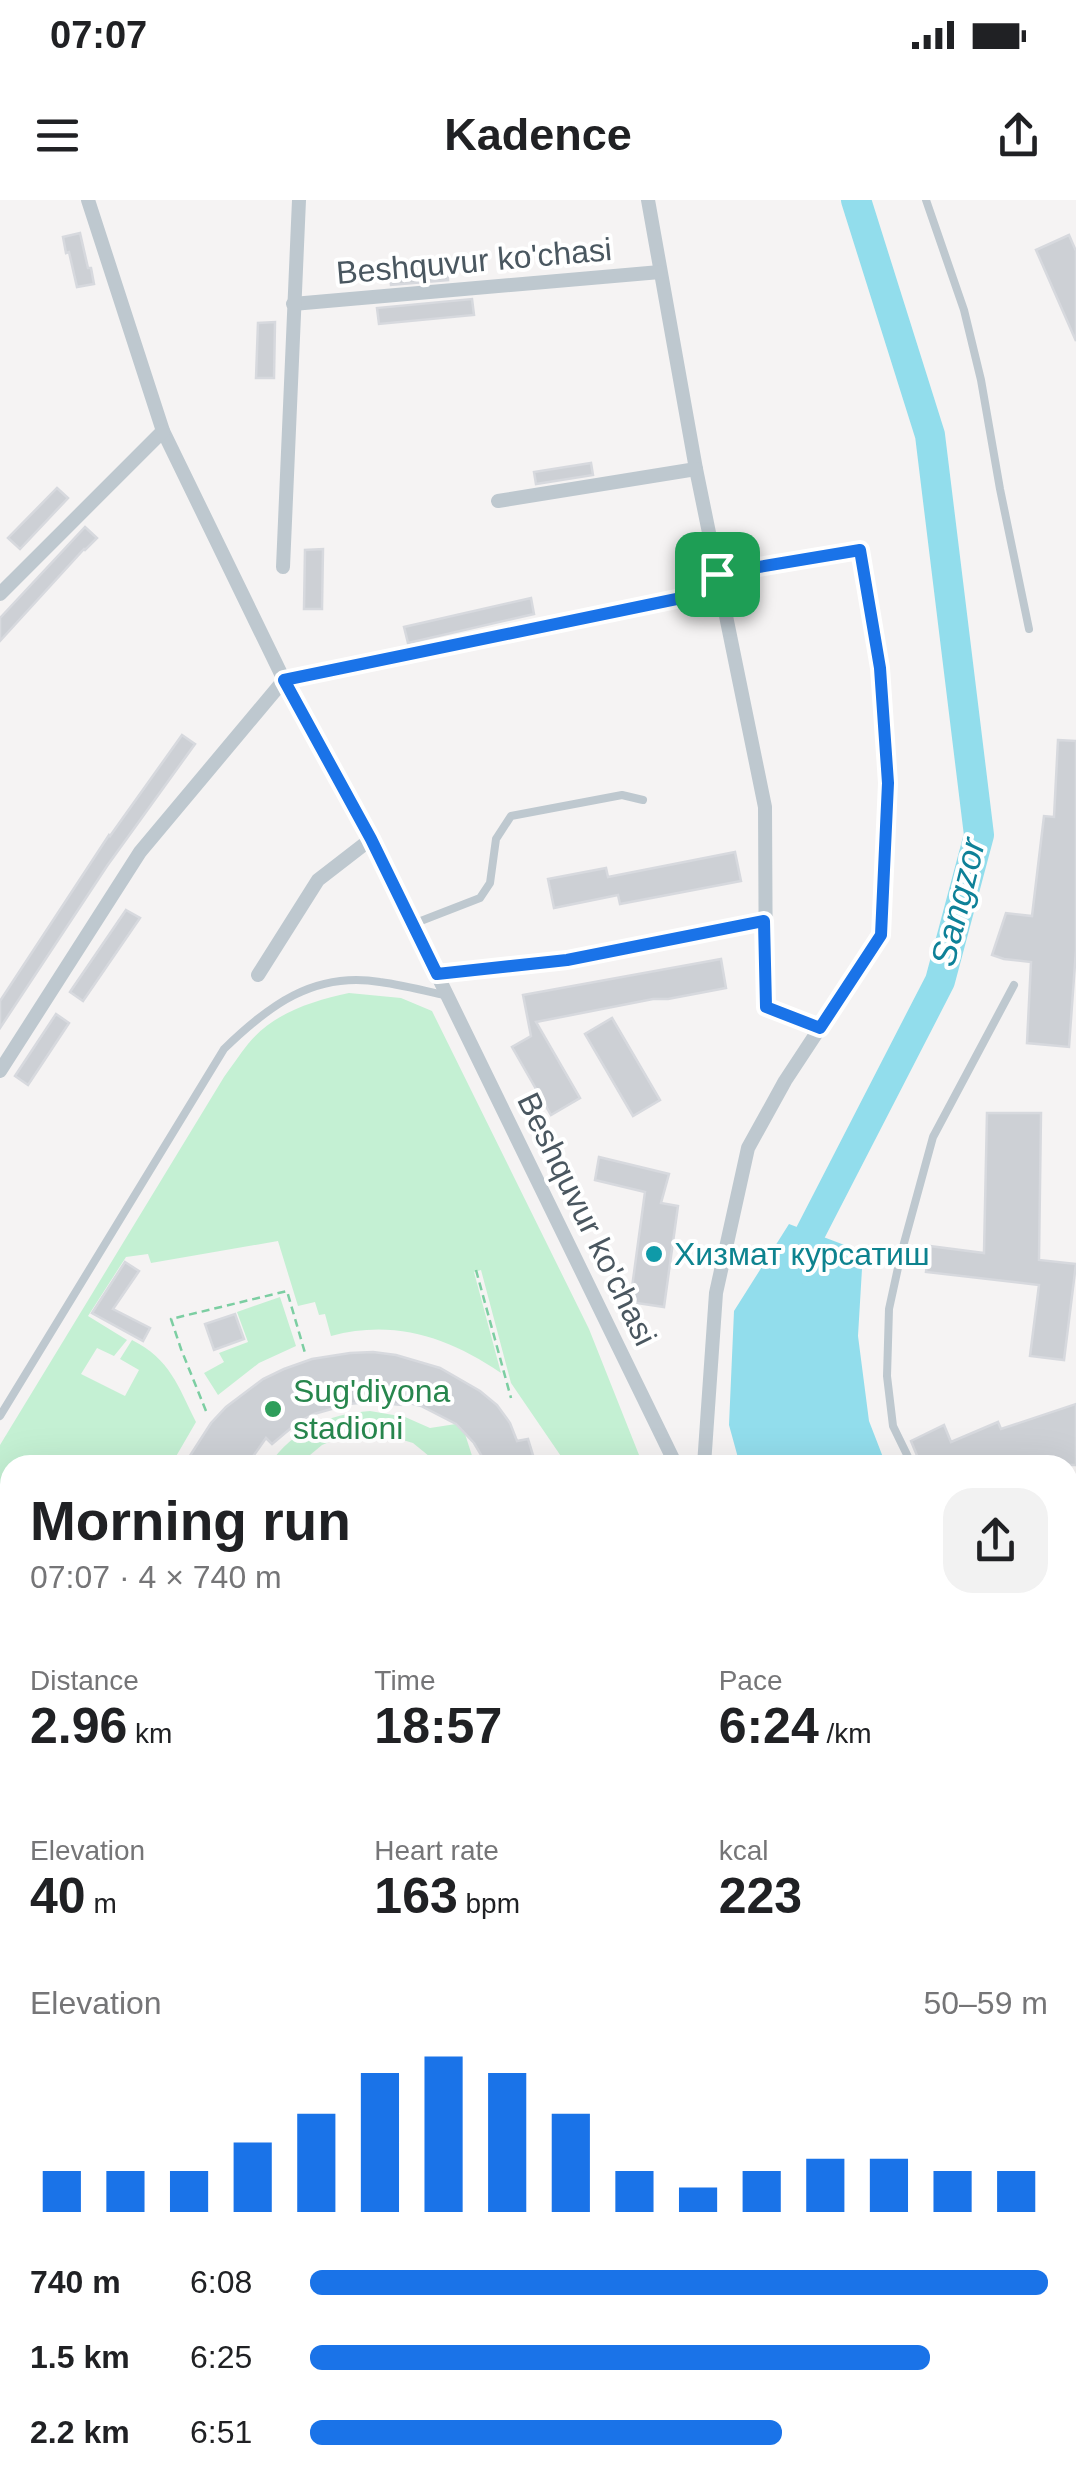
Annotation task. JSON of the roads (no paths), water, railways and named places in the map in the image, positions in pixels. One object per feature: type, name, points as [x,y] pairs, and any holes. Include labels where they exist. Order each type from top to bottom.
[{"type":"street","name":"Beshquvur ko'chasi","points":[[88,200],[163,431],[284,680],[371,839],[671,1455]]},
{"type":"street","points":[[283,568],[299,200]]},
{"type":"street","name":"Beshquvur ko'chasi","points":[[648,200],[696,470],[765,807],[766,1007],[820,1028]]},
{"type":"street","name":"Beshquvur ko'chasi","points":[[293,304],[660,272]]},
{"type":"street","points":[[0,594],[163,431]]},
{"type":"street","points":[[498,501],[696,470]]},
{"type":"street","name":"Beshquvur ko'chasi","points":[[705,1455],[716,1294],[748,1148],[785,1081],[881,935],[888,783],[880,668],[860,550],[717,574]]},
{"type":"street","points":[[0,1071],[140,852],[284,680],[720,590]]},
{"type":"street","points":[[258,975],[318,880],[371,839]]},
{"type":"street","points":[[437,974],[567,960],[764,921]]},
{"type":"lane","points":[[926,200],[964,310],[1030,628]]},
{"type":"lane","points":[[413,924],[480,898],[490,883],[496,839],[511,816],[622,794],[644,800]]},
{"type":"lane","points":[[0,1416],[224,1050],[252,1021],[295,992],[344,981],[377,981],[448,996]]},
{"type":"lane","points":[[907,1455],[893,1426],[887,1376],[889,1309],[933,1137],[1014,984]]},
{"type":"water","points":[[789,1224],[863,1252],[858,1336],[869,1421],[882,1455],[737,1455],[729,1425],[734,1311]]},
{"type":"waterway","name":"Sangzor","points":[[800,1269],[801,1251],[940,981],[979,835],[930,435],[856,200]]},
{"type":"place","name":"Хизмат курсатиш","points":[[654,1254]]},
{"type":"place","name":"Sug'diyona stadioni","points":[[273,1409]]}]
